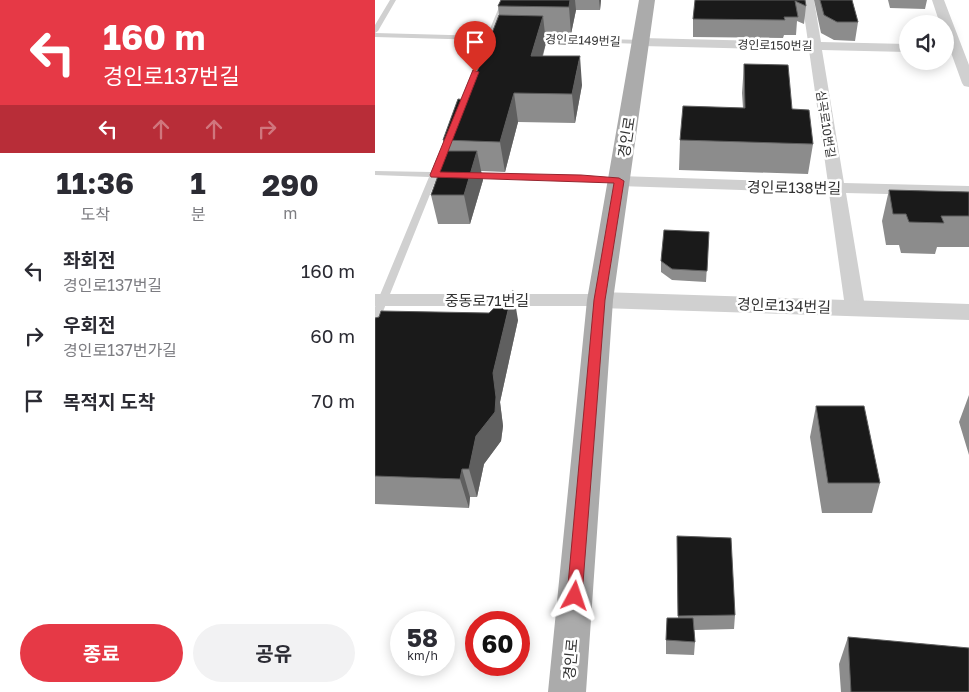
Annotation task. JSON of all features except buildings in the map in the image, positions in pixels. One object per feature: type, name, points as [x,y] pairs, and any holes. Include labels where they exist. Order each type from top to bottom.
[{"type":"main road","name":"경인로","points":[[567,692],[600,300],[642,42],[647,0]]},
{"type":"street","name":"심곡로10번길","points":[[808,0],[855,307]]},
{"type":"street","points":[[938,0],[969,82]]},
{"type":"street","name":"경인로150번길","points":[[642,42],[899,48]]},
{"type":"street","name":"경인로138번길","points":[[619,181],[969,191]]},
{"type":"street","name":"중동로71번길","points":[[379,300],[600,300]]},
{"type":"street","name":"경인로134번길","points":[[600,300],[969,312]]},
{"type":"lane","points":[[375,31],[393,0]]},
{"type":"lane","points":[[456,120],[505,0]]},
{"type":"lane","points":[[375,35],[499,38]]},
{"type":"lane","name":"경인로149번길","points":[[527,39],[642,42]]},
{"type":"lane","points":[[375,319],[379,300],[439,175],[453,129]]},
{"type":"lane","points":[[375,173],[439,175]]},
{"type":"lane","points":[[463,175],[581,178],[619,181]]},
{"type":"route","points":[[475,72],[434,175],[581,178],[619,181],[600,300],[575,596]]}]
